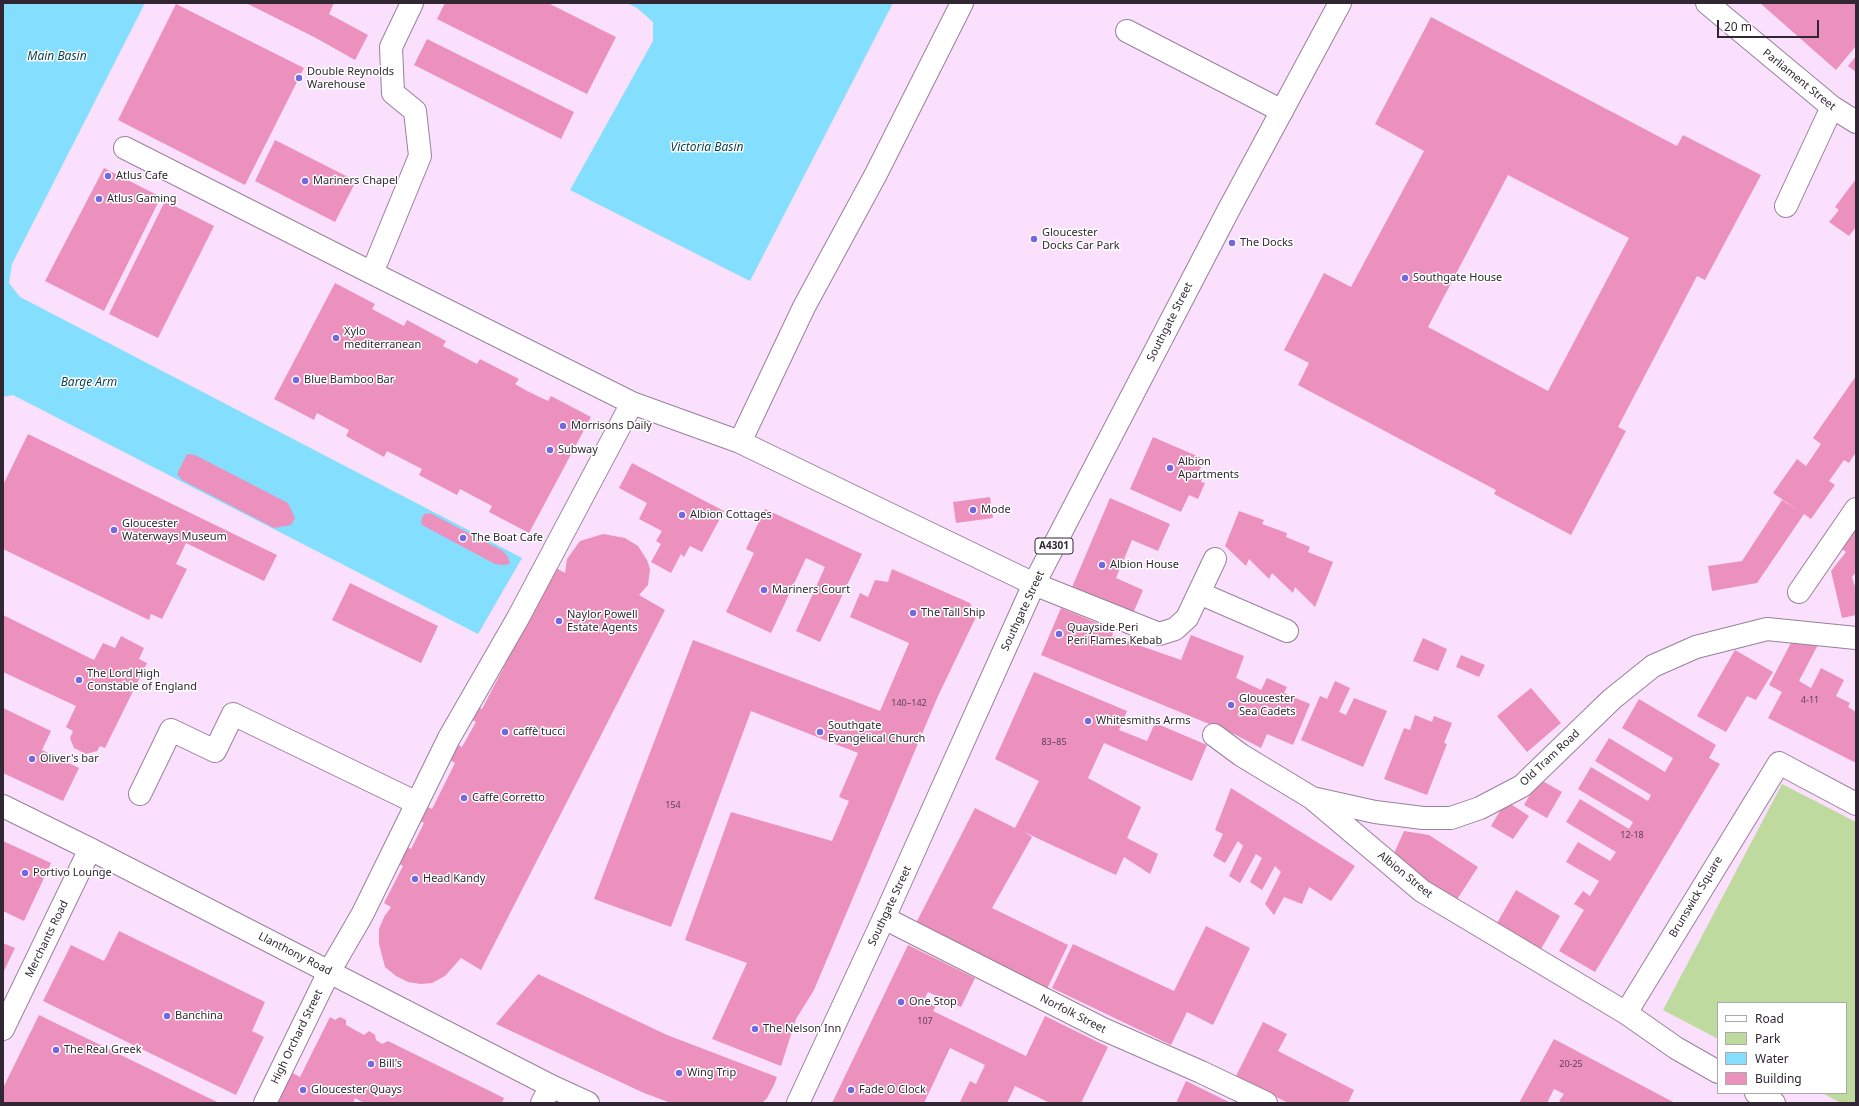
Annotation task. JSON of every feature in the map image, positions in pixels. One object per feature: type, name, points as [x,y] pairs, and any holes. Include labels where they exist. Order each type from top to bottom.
[{"type":"street","points":[[372,273],[420,156],[415,111],[393,92],[391,47],[412,3]]},
{"type":"street","points":[[740,442],[804,307],[879,167],[962,3]]},
{"type":"street","name":"Southgate Street","points":[[798,1103],[884,918],[1034,584],[1228,211],[1340,3]]},
{"type":"street","name":"Parliament Street","points":[[1707,3],[1832,107],[1856,122]]},
{"type":"street","points":[[1127,31],[1282,111]]},
{"type":"street","points":[[1786,206],[1832,107]]},
{"type":"street","points":[[125,148],[632,403],[740,442],[1034,584],[1159,634],[1175,629],[1187,618],[1215,559]]},
{"type":"street","name":"High Orchard Street","points":[[264,1103],[329,972],[362,915],[449,738],[518,618],[632,403]]},
{"type":"street","points":[[1799,592],[1856,509]]},
{"type":"street","points":[[1199,593],[1287,631]]},
{"type":"street","name":"Old Tram Road","points":[[1312,798],[1375,812],[1423,818],[1451,818],[1480,808],[1522,786],[1612,700],[1653,666],[1696,647],[1767,629],[1856,638]]},
{"type":"street","points":[[140,794],[171,730],[214,751],[232,714],[417,803]]},
{"type":"street","name":"Albion Street","points":[[1214,735],[1241,755],[1312,798],[1422,891],[1626,1014]]},
{"type":"street","name":"Brunswick Square","points":[[1626,1014],[1779,763],[1856,804]]},
{"type":"street","name":"Llanthony Road","points":[[3,806],[90,848],[329,972],[547,1095],[588,1103]]},
{"type":"street","name":"Merchants Road","points":[[3,1029],[90,848]]},
{"type":"street","name":"Norfolk Street","points":[[884,918],[1103,1029],[1201,1072],[1266,1103]]},
{"type":"street","points":[[1626,1014],[1676,1048],[1717,1071]]},
{"type":"street","points":[[1758,1094],[1774,1103]]},
{"type":"green space","points":[[1782,784],[1856,822],[1856,1103],[1841,1103],[1824,1094],[1847,1094],[1847,1002],[1717,1002],[1717,1038],[1663,1010]]},
{"type":"water","name":"Barge Arm","points":[[3,3],[145,3],[12,264],[9,283],[20,297],[522,558],[478,634],[13,395],[3,397]]},
{"type":"water","name":"Victoria Basin","points":[[627,3],[893,3],[750,281],[570,190],[653,41],[653,22],[637,8]]},
{"type":"building","points":[[246,3],[334,3],[329,14],[368,35],[355,60],[316,38]]},
{"type":"building","points":[[445,3],[548,3],[616,37],[587,94],[437,19]]},
{"type":"building","points":[[1760,3],[1856,3],[1856,46],[1836,70]]},
{"type":"building","points":[[176,4],[304,68],[245,185],[118,120]]},
{"type":"building","name":"Southgate House","points":[[1431,17],[1677,146],[1683,135],[1761,175],[1705,280],[1697,276],[1618,427],[1626,431],[1571,535],[1494,494],[1496,490],[1298,385],[1309,363],[1284,350],[1324,273],[1351,287],[1424,151],[1375,124]],"holes":[[[1508,175],[1629,238],[1548,391],[1428,327]]]},
{"type":"building","points":[[427,39],[574,112],[561,139],[414,65]]},
{"type":"building","points":[[1856,56],[1856,72],[1848,66]]},
{"type":"building","name":"Mariners Chapel","points":[[275,140],[356,181],[335,222],[255,181]]},
{"type":"building","points":[[104,168],[161,197],[104,311],[45,281]]},
{"type":"building","points":[[1856,179],[1856,227],[1849,236],[1829,222],[1839,210],[1835,207]]},
{"type":"building","points":[[165,201],[214,226],[158,338],[109,314]]},
{"type":"building","points":[[335,283],[375,304],[372,309],[404,326],[407,320],[446,341],[443,346],[477,364],[480,359],[519,379],[515,384],[527,391],[548,401],[551,396],[591,417],[529,533],[489,512],[492,506],[460,489],[457,495],[419,475],[422,469],[387,451],[384,457],[346,436],[349,430],[317,413],[314,420],[274,399]]},
{"type":"building","points":[[1856,376],[1856,452],[1849,463],[1844,460],[1829,481],[1835,485],[1811,519],[1804,514],[1757,583],[1712,591],[1708,566],[1742,561],[1782,500],[1799,511],[1773,493],[1797,459],[1806,466],[1821,444],[1813,438]]},
{"type":"building","name":"Gloucester Waterways Museum","points":[[28,434],[277,555],[264,581],[186,543],[176,564],[187,569],[162,619],[151,614],[149,620],[3,549],[3,485]]},
{"type":"building","name":"Albion Apartments","points":[[1153,437],[1204,459],[1197,477],[1202,479],[1201,482],[1205,483],[1198,499],[1189,495],[1181,512],[1130,489]]},
{"type":"building","points":[[187,454],[195,455],[288,503],[295,518],[291,525],[274,528],[182,480],[177,474]]},
{"type":"building","name":"Albion Cottages","points":[[632,463],[724,511],[702,552],[690,546],[684,557],[681,554],[671,573],[651,562],[661,544],[656,541],[662,531],[639,519],[647,503],[619,488]]},
{"type":"building","name":"Mode","points":[[990,497],[993,518],[956,523],[953,502]]},
{"type":"building","name":"Albion House","points":[[1110,498],[1170,524],[1158,551],[1132,540],[1116,578],[1143,590],[1131,618],[1070,592]]},
{"type":"building","name":"Mariners Court","points":[[765,509],[862,554],[820,642],[796,631],[825,567],[806,558],[771,633],[726,612],[754,553],[746,549]]},
{"type":"building","points":[[1239,511],[1264,520],[1262,524],[1287,533],[1286,537],[1310,547],[1308,552],[1333,562],[1315,607],[1295,587],[1293,593],[1272,573],[1269,579],[1249,559],[1246,566],[1225,546]]},
{"type":"building","name":"The Boat Cafe","points":[[430,513],[503,551],[508,557],[510,564],[495,564],[422,525],[421,520],[424,514]]},
{"type":"building","points":[[1856,528],[1856,572],[1852,577],[1856,590],[1856,615],[1842,618],[1831,571],[1846,552],[1842,549]]},
{"type":"building","points":[[603,534],[625,538],[638,546],[647,560],[650,569],[648,585],[639,595],[665,610],[481,970],[461,958],[445,976],[432,983],[421,984],[408,982],[396,976],[385,967],[379,944],[379,929],[384,917],[391,907],[384,903],[403,866],[396,862],[404,846],[411,849],[424,823],[418,820],[426,806],[432,809],[455,763],[448,759],[456,744],[462,747],[476,722],[470,718],[477,706],[482,709],[507,661],[501,659],[507,646],[513,649],[556,568],[565,573],[567,559],[580,541]]},
{"type":"building","points":[[892,569],[970,603],[976,617],[938,696],[814,990],[796,1019],[781,1066],[712,1039],[747,963],[685,940],[731,812],[832,841],[849,801],[839,797],[858,753],[751,711],[671,927],[594,899],[693,640],[880,711],[909,643],[850,617],[860,593],[868,597],[875,580],[888,582]]},
{"type":"building","points":[[350,583],[438,626],[421,663],[332,620]]},
{"type":"building","points":[[1061,608],[1114,630],[1112,636],[1181,660],[1191,635],[1244,656],[1236,678],[1261,690],[1267,678],[1287,687],[1284,693],[1310,704],[1293,745],[1267,734],[1261,748],[1236,735],[1041,655]]},
{"type":"building","name":"The Lord High Constable of England","points":[[3,615],[94,660],[103,643],[115,648],[121,636],[144,648],[139,659],[147,663],[105,748],[100,746],[97,751],[86,754],[74,748],[70,738],[73,731],[66,727],[76,706],[3,672]]},
{"type":"building","points":[[1795,635],[1822,637],[1799,681],[1811,688],[1821,668],[1844,680],[1836,696],[1850,703],[1848,707],[1856,712],[1856,763],[1768,718],[1782,692],[1769,685]]},
{"type":"building","points":[[1423,638],[1447,649],[1438,671],[1413,661]]},
{"type":"building","points":[[1735,650],[1773,672],[1756,700],[1747,696],[1726,732],[1697,716]]},
{"type":"building","points":[[1461,655],[1485,665],[1479,677],[1456,667]]},
{"type":"building","points":[[1034,672],[1127,711],[1119,730],[1147,741],[1155,723],[1207,745],[1192,781],[1104,743],[1088,778],[1141,807],[1127,838],[1158,854],[1150,874],[1124,857],[1116,875],[1024,832],[1032,837],[992,908],[1068,945],[1046,991],[914,927],[975,808],[1015,828],[1039,781],[995,759]]},
{"type":"building","points":[[1335,681],[1350,688],[1339,712],[1346,715],[1354,698],[1387,711],[1363,767],[1301,740],[1320,696],[1327,699]]},
{"type":"building","points":[[1531,688],[1561,723],[1527,752],[1497,716]]},
{"type":"building","points":[[1639,699],[1716,745],[1709,758],[1720,764],[1595,972],[1559,951],[1584,910],[1574,904],[1583,891],[1590,896],[1599,881],[1566,862],[1578,842],[1610,861],[1616,852],[1566,822],[1580,799],[1629,829],[1633,822],[1578,789],[1591,767],[1648,801],[1651,795],[1595,761],[1609,738],[1665,772],[1673,758],[1622,728]]},
{"type":"building","name":"Oliver's bar","points":[[3,708],[51,731],[42,750],[79,768],[63,801],[3,773]]},
{"type":"building","points":[[1415,715],[1432,722],[1434,716],[1452,723],[1444,743],[1447,744],[1427,795],[1384,779],[1404,728],[1410,730]]},
{"type":"building","points":[[1539,779],[1562,792],[1547,818],[1524,805]]},
{"type":"building","points":[[1231,788],[1355,866],[1331,901],[1309,887],[1302,904],[1284,897],[1274,915],[1265,904],[1281,872],[1275,866],[1262,890],[1250,882],[1262,858],[1256,854],[1240,883],[1229,876],[1243,846],[1238,841],[1225,863],[1213,856],[1223,834],[1215,830]]},
{"type":"building","points":[[1506,801],[1529,816],[1513,839],[1491,826]]},
{"type":"building","points":[[1404,831],[1429,835],[1478,867],[1456,901],[1391,860]]},
{"type":"building","name":"Portivo Lounge","points":[[3,841],[51,863],[24,921],[3,911]]},
{"type":"building","points":[[1516,890],[1560,916],[1541,949],[1497,923]]},
{"type":"building","points":[[1206,926],[1250,948],[1213,1025],[1187,1012],[1171,1045],[1052,988],[1073,944],[1174,991]]},
{"type":"building","name":"Banchina","points":[[119,931],[265,1002],[252,1031],[264,1037],[236,1095],[43,1001],[71,945],[104,961]]},
{"type":"building","points":[[3,943],[15,948],[3,973]]},
{"type":"building","points":[[908,945],[975,978],[961,1007],[928,992],[924,1000],[936,1006],[933,1011],[1026,1056],[1045,1016],[1108,1047],[1081,1103],[1050,1103],[1015,1086],[1007,1103],[960,1102],[970,1081],[976,1084],[985,1065],[950,1048],[924,1103],[832,1103]]},
{"type":"building","points":[[538,974],[667,1035],[777,1077],[774,1085],[767,1098],[762,1103],[671,1103],[644,1093],[496,1024]]},
{"type":"building","points":[[39,1015],[219,1103],[3,1103],[3,1088]]},
{"type":"building","name":"Bill's","points":[[330,1017],[335,1020],[340,1017],[346,1020],[346,1025],[364,1035],[369,1031],[375,1035],[376,1040],[382,1044],[388,1041],[504,1098],[502,1103],[364,1103],[355,1098],[353,1103],[274,1103],[289,1071],[300,1077]]},
{"type":"building","points":[[1263,1022],[1287,1034],[1278,1051],[1354,1090],[1348,1103],[1288,1103],[1236,1076]]},
{"type":"building","points":[[1554,1039],[1675,1103],[1563,1103],[1559,1101],[1564,1094],[1554,1089],[1547,1103],[1519,1103]]},
{"type":"building","points":[[1186,1081],[1231,1103],[1176,1103]]},
{"type":"place","name":"Double Reynolds Warehouse","points":[[299,78]]},
{"type":"place","name":"Atlus Cafe","points":[[108,176]]},
{"type":"place","name":"Mariners Chapel","points":[[305,181]]},
{"type":"place","name":"Atlus Gaming","points":[[99,199]]},
{"type":"place","name":"Gloucester Docks Car Park","points":[[1034,239]]},
{"type":"place","name":"The Docks","points":[[1232,243]]},
{"type":"place","name":"Southgate House","points":[[1405,278]]},
{"type":"place","name":"Xylo mediterranean","points":[[336,338]]},
{"type":"place","name":"Blue Bamboo Bar","points":[[296,380]]},
{"type":"place","name":"Morrisons Daily","points":[[563,426]]},
{"type":"place","name":"Subway","points":[[550,450]]},
{"type":"place","name":"Albion Apartments","points":[[1170,468]]},
{"type":"place","name":"Mode","points":[[973,510]]},
{"type":"place","name":"Albion Cottages","points":[[682,515]]},
{"type":"place","name":"Gloucester Waterways Museum","points":[[114,530]]},
{"type":"place","name":"The Boat Cafe","points":[[463,538]]},
{"type":"place","name":"Albion House","points":[[1102,565]]},
{"type":"place","name":"Mariners Court","points":[[764,590]]},
{"type":"place","name":"The Tall Ship","points":[[913,613]]},
{"type":"place","name":"Naylor Powell Estate Agents","points":[[559,621]]},
{"type":"place","name":"Quayside Peri Peri Flames Kebab","points":[[1059,634]]},
{"type":"place","name":"The Lord High Constable of England","points":[[79,680]]},
{"type":"place","name":"Gloucester Sea Cadets","points":[[1231,705]]},
{"type":"place","name":"Whitesmiths Arms","points":[[1088,721]]},
{"type":"place","name":"caffè tucci","points":[[505,732]]},
{"type":"place","name":"Southgate Evangelical Church","points":[[820,732]]},
{"type":"place","name":"Oliver's bar","points":[[32,759]]},
{"type":"place","name":"Caffe Corretto","points":[[464,798]]},
{"type":"place","name":"Portivo Lounge","points":[[25,873]]},
{"type":"place","name":"Head Kandy","points":[[415,879]]},
{"type":"place","name":"One Stop","points":[[901,1002]]},
{"type":"place","name":"Banchina","points":[[167,1016]]},
{"type":"place","name":"The Nelson Inn","points":[[755,1029]]},
{"type":"place","name":"The Real Greek","points":[[56,1050]]},
{"type":"place","name":"Bill's","points":[[371,1064]]},
{"type":"place","name":"Wing Trip","points":[[679,1073]]},
{"type":"place","name":"Gloucester Quays","points":[[303,1090]]},
{"type":"place","name":"Fade O Clock","points":[[851,1090]]},
{"type":"water label","name":"Main Basin","points":[[57,57]]}]
